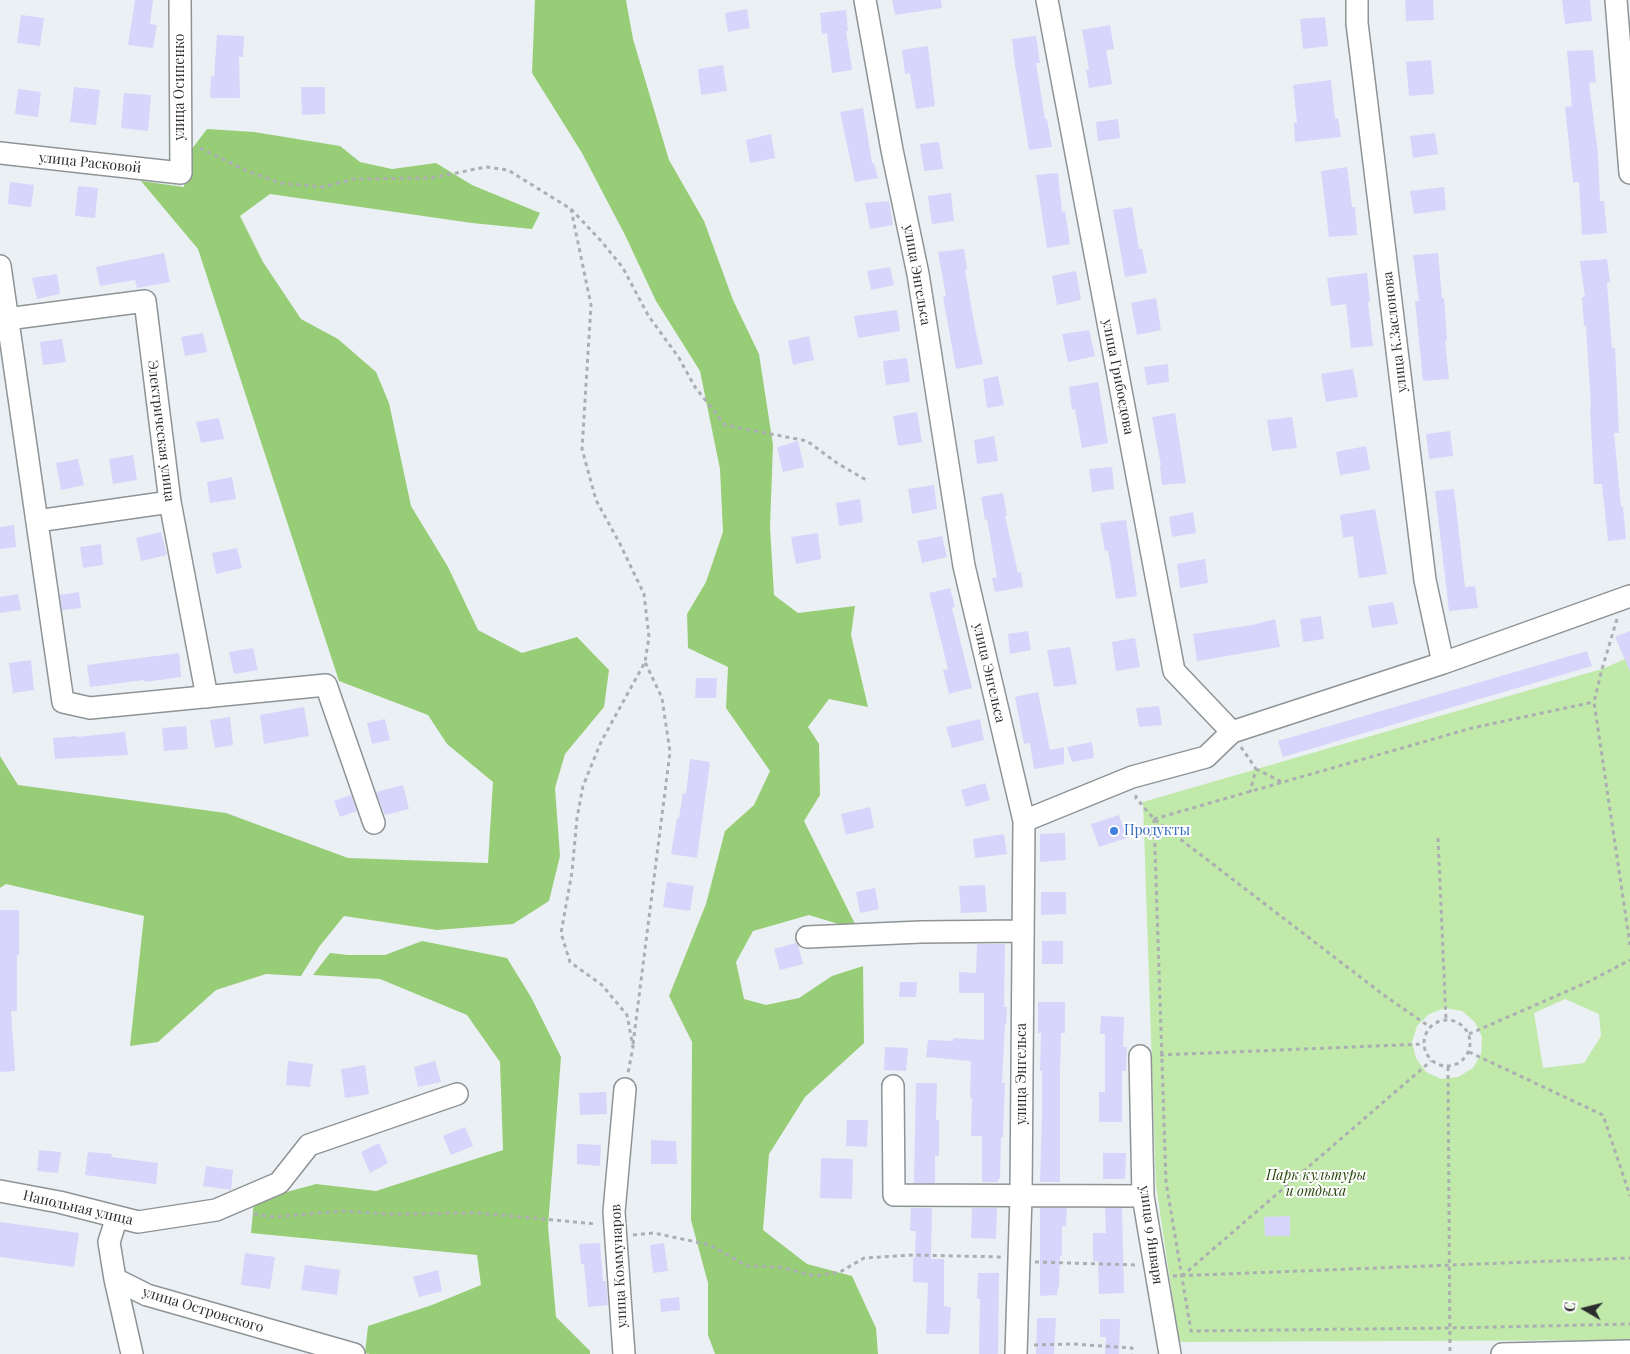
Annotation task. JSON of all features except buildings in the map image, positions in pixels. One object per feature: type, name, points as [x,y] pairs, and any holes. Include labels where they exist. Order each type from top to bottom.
[{"type":"street","name":"улица Осипенко","points":[[180,0],[181,173]]},
{"type":"street","name":"улица Энгельса","points":[[865,0],[892,150],[918,274],[964,566],[1024,820],[1021,1196],[1016,1350]]},
{"type":"street","name":"улица Грибоедова","points":[[1048,0],[1174,670],[1232,732]]},
{"type":"street","name":"улица К.Заслонова","points":[[1357,0],[1358,33],[1426,580],[1443,663]]},
{"type":"street","points":[[1616,0],[1630,173]]},
{"type":"street","name":"улица Расковой","points":[[0,153],[181,173]]},
{"type":"street","points":[[0,266],[63,702],[90,708],[326,685],[374,823]]},
{"type":"street","name":"Электрическая улица","points":[[8,318],[145,301],[170,502],[207,697]]},
{"type":"street","points":[[37,521],[170,502]]},
{"type":"street","points":[[1024,820],[1132,777],[1206,757],[1232,732],[1443,663],[1627,597]]},
{"type":"street","points":[[807,937],[921,932],[1023,931]]},
{"type":"street","name":"улица 9 Января","points":[[1140,1056],[1143,1196],[1170,1354]]},
{"type":"street","points":[[892,1086],[894,1195],[1143,1196]]},
{"type":"street","name":"улица Коммунаров","points":[[624,1354],[614,1212],[625,1089]]},
{"type":"street","name":"Напольная улица","points":[[0,1191],[59,1202],[138,1222],[216,1210],[279,1182],[309,1144],[458,1094]]},
{"type":"street","points":[[117,1216],[109,1242],[132,1354]]},
{"type":"street","name":"улица Островского","points":[[116,1279],[147,1295],[354,1354]]},
{"type":"street","points":[[1502,1354],[1622,1352]]},
{"type":"path","points":[[181,140],[247,172],[280,183],[322,187],[354,179],[431,178],[486,167],[508,170],[571,209],[602,242],[623,268],[648,315],[680,358],[695,387],[725,425],[807,441],[837,463],[866,480]]},
{"type":"path","points":[[571,209],[591,305],[582,449],[596,500],[644,594],[649,637],[645,662],[601,742],[583,786],[577,818],[572,872],[560,933],[570,962],[602,985],[627,1016],[633,1047]]},
{"type":"path","points":[[1627,597],[1602,669],[1594,702],[1630,945]]},
{"type":"path","points":[[625,1089],[633,1047],[670,752],[662,698],[645,662]]},
{"type":"path","points":[[1154,819],[1472,728],[1594,702]]},
{"type":"path","points":[[1232,732],[1256,769],[1283,782]]},
{"type":"path","points":[[1250,792],[1256,769]]},
{"type":"path","points":[[1132,777],[1136,798],[1154,819],[1385,996],[1430,1027]]},
{"type":"path","points":[[1154,819],[1166,1182],[1191,1331],[1630,1324]]},
{"type":"path","points":[[1438,838],[1446,1020]]},
{"type":"path","points":[[1469,1034],[1588,982],[1630,960]]},
{"type":"path","points":[[1446,1020],[1456,1021],[1463,1026],[1469,1034],[1471,1043],[1469,1052],[1464,1060],[1457,1065],[1448,1067],[1439,1066],[1431,1061],[1426,1053],[1424,1044],[1425,1035],[1430,1027],[1446,1020]]},
{"type":"path","points":[[1161,1056],[1424,1044]]},
{"type":"path","points":[[1469,1052],[1603,1115],[1630,1196]]},
{"type":"path","points":[[1181,1276],[1431,1061]]},
{"type":"path","points":[[1448,1067],[1450,1354]]},
{"type":"path","points":[[245,1213],[274,1217],[342,1211],[391,1214],[478,1213],[615,1231],[654,1233],[710,1245],[747,1266],[778,1267],[814,1276],[840,1272],[864,1258],[946,1255],[1010,1257],[1040,1263],[1137,1265],[1155,1267],[1181,1276],[1630,1258]]},
{"type":"path","points":[[1016,1350],[1073,1344],[1132,1348],[1132,1354]]},
{"type":"green space","points":[[535,0],[626,0],[633,39],[669,160],[704,221],[733,300],[759,354],[773,445],[770,527],[774,595],[798,613],[855,606],[851,635],[868,707],[829,699],[808,727],[819,744],[820,795],[804,821],[858,930],[809,915],[753,931],[736,962],[744,999],[766,1005],[799,998],[832,976],[863,966],[864,1043],[805,1097],[769,1154],[763,1230],[807,1264],[852,1276],[876,1328],[878,1354],[715,1354],[708,1335],[708,1283],[691,1220],[692,1042],[669,996],[706,904],[725,831],[754,805],[770,771],[726,708],[728,667],[688,648],[687,614],[706,582],[723,532],[720,469],[700,371],[656,301],[625,235],[582,153],[532,73]]},
{"type":"green space","points":[[207,129],[254,132],[340,146],[360,162],[392,169],[436,163],[472,185],[540,213],[532,229],[472,223],[270,194],[240,216],[263,262],[301,319],[338,339],[376,372],[389,403],[411,506],[448,567],[478,630],[522,653],[577,637],[609,670],[604,707],[565,754],[555,788],[560,856],[549,901],[513,924],[437,930],[344,916],[319,947],[301,976],[266,974],[216,990],[158,1042],[130,1046],[144,916],[6,884],[0,888],[0,756],[18,785],[226,813],[348,858],[488,863],[493,782],[447,744],[428,715],[339,681],[198,249],[141,181],[184,187],[188,154]]},
{"type":"green space","name":"Парк культуры и отдыха","points":[[1630,657],[1630,1340],[1179,1342],[1156,1185],[1143,802],[1602,669]],"holes":[[[1565,999],[1599,1014],[1601,1036],[1584,1063],[1543,1068],[1534,1013]],[[1445,1008],[1462,1011],[1475,1022],[1482,1037],[1481,1054],[1473,1068],[1458,1077],[1441,1079],[1426,1072],[1416,1058],[1412,1042],[1417,1026],[1429,1014]]]},
{"type":"green space","points":[[422,941],[507,958],[531,997],[561,1057],[548,1226],[556,1317],[590,1351],[590,1354],[365,1353],[368,1326],[432,1305],[481,1285],[477,1255],[251,1233],[254,1201],[316,1184],[376,1191],[503,1150],[500,1062],[467,1015],[380,979],[313,975],[330,953],[385,955]]},
{"type":"place","name":"Продукты","points":[[1114,831]]}]
